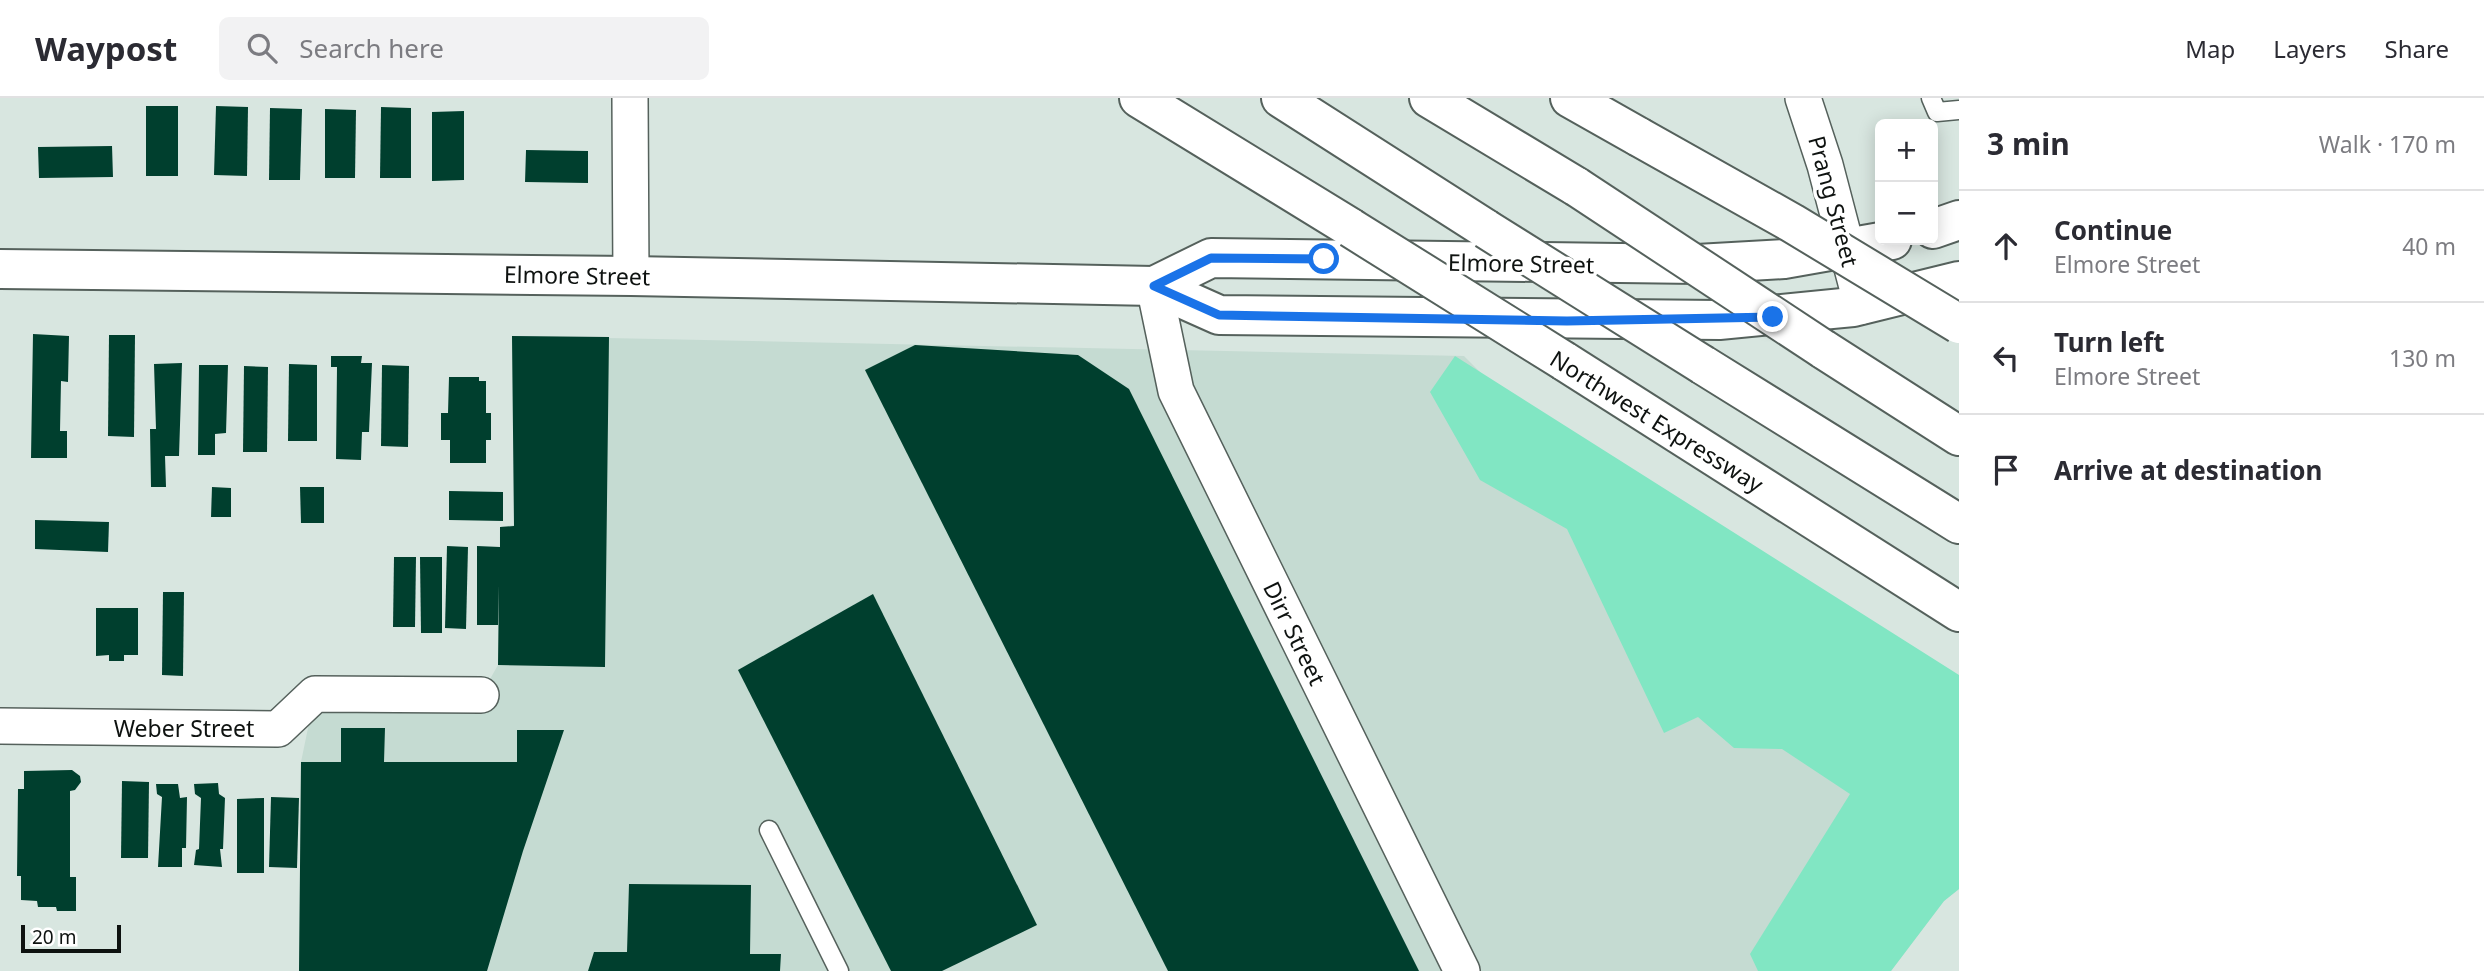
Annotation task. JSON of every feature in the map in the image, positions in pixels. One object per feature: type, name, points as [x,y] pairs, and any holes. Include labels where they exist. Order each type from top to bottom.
[{"type":"main road","name":"Northwest Expressway","points":[[1139,98],[1564,361],[1959,612]]},
{"type":"main road","points":[[1281,98],[1959,524]]},
{"type":"main road","points":[[1429,98],[1577,187],[1959,436]]},
{"type":"main road","points":[[1435,98],[1470,123]]},
{"type":"main road","points":[[1570,98],[1792,223],[1959,324]]},
{"type":"main road","points":[[1938,227],[1959,220]]},
{"type":"main road","name":"Elmore Street","points":[[1154,286],[1211,258],[1697,264],[1784,258],[1875,243]]},
{"type":"main road","name":"Elmore Street","points":[[0,269],[631,275],[1154,286],[1219,315],[1719,320],[1773,317],[1861,306],[1959,281]]},
{"type":"street","points":[[631,98],[631,275]]},
{"type":"street","name":"Prang Street","points":[[1802,98],[1816,133],[1861,306]]},
{"type":"street","name":"Dirr Street","points":[[1154,286],[1176,391],[1462,971]]},
{"type":"street","name":"Weber Street","points":[[0,726],[278,729],[315,694],[481,695]]},
{"type":"lane","points":[[1931,98],[1937,112],[1959,110]]},
{"type":"lane","points":[[769,830],[839,971]]},
{"type":"shaded area","points":[[512,336],[1464,356],[1877,770],[1959,889],[1944,901],[1891,971],[299,971],[301,762],[315,694],[481,695],[498,665],[500,527],[514,525]]},
{"type":"green space","points":[[1455,356],[1959,675],[1959,889],[1944,901],[1891,971],[1758,971],[1750,954],[1850,794],[1782,749],[1734,748],[1698,717],[1664,733],[1567,529],[1480,480],[1430,392]]},
{"type":"building","points":[[146,106],[178,106],[178,176],[146,176]]},
{"type":"building","points":[[216,106],[248,107],[247,176],[214,175]]},
{"type":"building","points":[[381,107],[411,108],[411,178],[380,178]]},
{"type":"building","points":[[270,108],[302,109],[300,180],[269,180]]},
{"type":"building","points":[[325,109],[356,110],[355,178],[325,178]]},
{"type":"building","points":[[464,111],[464,180],[432,181],[432,112]]},
{"type":"building","points":[[112,146],[113,177],[39,178],[38,147]]},
{"type":"building","points":[[526,150],[588,151],[588,183],[525,182]]},
{"type":"building","points":[[33,334],[69,336],[68,382],[61,381],[60,431],[67,431],[67,458],[31,458]]},
{"type":"building","points":[[109,335],[135,335],[134,437],[108,436]]},
{"type":"building","points":[[512,336],[609,337],[605,667],[498,665],[499,585],[498,625],[477,625],[477,546],[500,547],[500,527],[514,526]]},
{"type":"building","points":[[915,345],[1078,355],[1129,389],[1419,971],[1168,971],[865,370]]},
{"type":"building","points":[[331,356],[362,356],[361,363],[372,363],[369,432],[362,432],[361,460],[336,459],[337,367],[331,367]]},
{"type":"building","points":[[182,363],[179,456],[165,456],[166,487],[151,487],[150,429],[156,429],[154,364]]},
{"type":"building","points":[[289,364],[317,365],[317,441],[288,441]]},
{"type":"building","points":[[199,365],[228,365],[226,433],[215,434],[215,455],[198,455]]},
{"type":"building","points":[[382,365],[409,366],[408,447],[381,446]]},
{"type":"building","points":[[244,366],[268,367],[267,452],[243,452]]},
{"type":"building","points":[[449,377],[479,377],[479,381],[486,381],[486,413],[491,413],[491,440],[486,440],[486,463],[450,463],[450,440],[441,440],[441,413],[448,413]]},
{"type":"building","points":[[212,487],[231,488],[231,517],[211,517]]},
{"type":"building","points":[[300,487],[324,487],[324,523],[301,523]]},
{"type":"building","points":[[449,491],[503,492],[503,521],[449,520]]},
{"type":"building","points":[[35,520],[109,522],[108,552],[35,549]]},
{"type":"building","points":[[447,546],[468,547],[466,629],[445,628]]},
{"type":"building","points":[[394,557],[416,557],[415,627],[393,627]]},
{"type":"building","points":[[420,557],[442,557],[442,633],[421,633]]},
{"type":"building","points":[[163,592],[184,592],[183,676],[162,675]]},
{"type":"building","points":[[873,594],[1037,925],[942,971],[891,971],[738,670]]},
{"type":"building","points":[[96,608],[138,608],[138,655],[124,655],[124,661],[109,661],[109,655],[96,656]]},
{"type":"building","points":[[341,728],[385,728],[384,762],[517,762],[517,730],[564,730],[523,851],[487,971],[299,971],[301,762],[341,762]]},
{"type":"building","points":[[72,770],[80,776],[81,782],[75,790],[70,791],[70,877],[76,877],[76,911],[57,911],[56,907],[38,907],[37,901],[21,900],[21,876],[17,876],[18,789],[24,789],[24,771]]},
{"type":"building","points":[[122,781],[149,782],[148,858],[121,858]]},
{"type":"building","points":[[218,783],[219,794],[225,798],[223,849],[220,849],[222,867],[194,865],[196,850],[199,849],[201,798],[195,794],[194,784]]},
{"type":"building","points":[[156,784],[178,784],[180,798],[187,797],[186,848],[182,848],[182,867],[158,867],[162,797],[157,794]]},
{"type":"building","points":[[271,797],[299,798],[297,868],[269,867]]},
{"type":"building","points":[[264,798],[264,873],[237,873],[237,799]]},
{"type":"building","points":[[629,884],[751,885],[750,954],[781,954],[780,971],[588,971],[594,952],[627,952]]},
{"type":"route","points":[[1324,259],[1211,258],[1154,286],[1219,315],[1567,321],[1773,317]]}]
